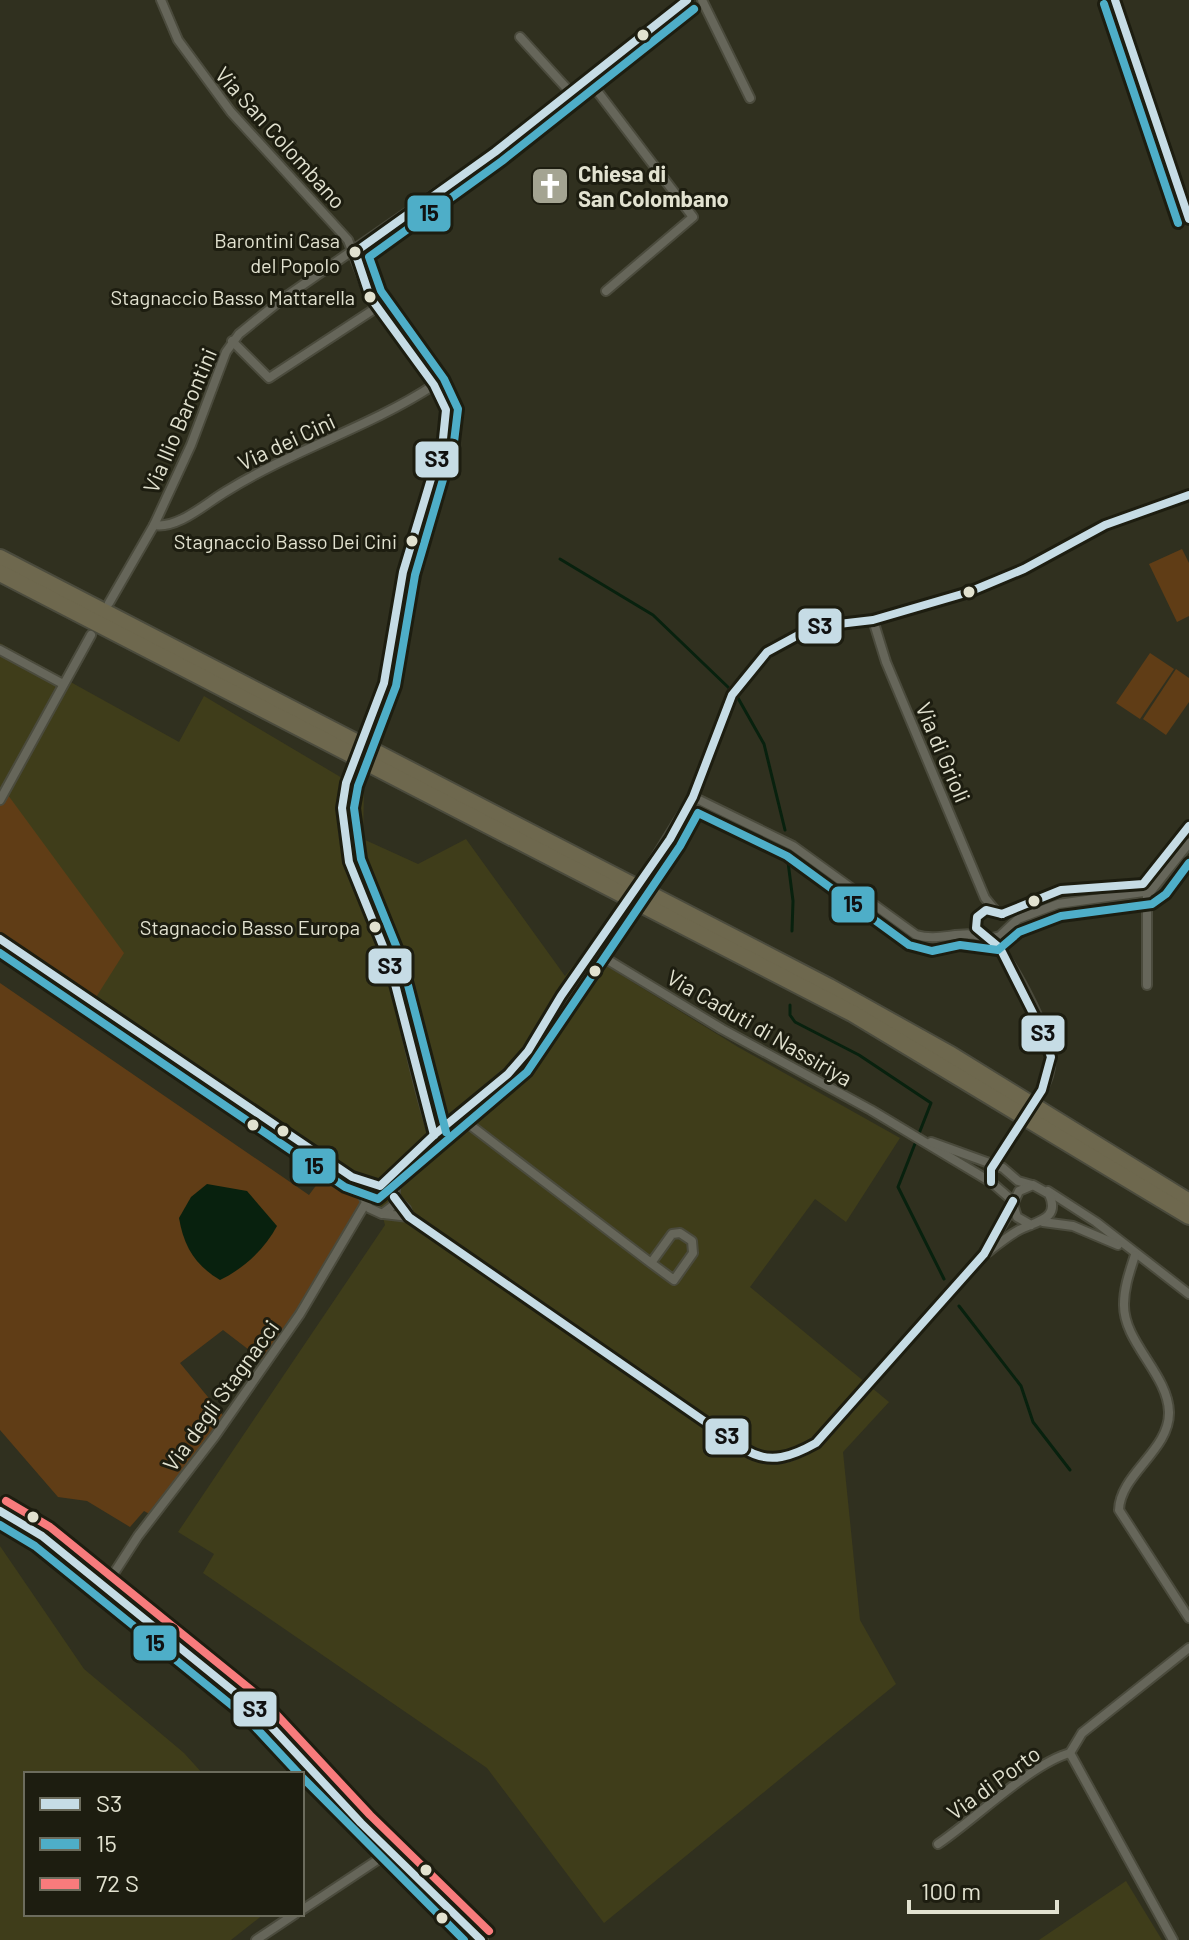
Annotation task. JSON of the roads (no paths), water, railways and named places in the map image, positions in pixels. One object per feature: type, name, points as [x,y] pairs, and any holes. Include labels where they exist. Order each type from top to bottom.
[{"type":"highway","points":[[0,558],[829,987],[951,1055],[1189,1202]]},
{"type":"highway","points":[[0,573],[802,986],[954,1072],[1189,1216]]},
{"type":"main road","points":[[0,1511],[42,1536],[253,1707],[481,1940]]},
{"type":"street","name":"Via San Colombano","points":[[161,0],[178,40],[214,90],[343,233],[355,252]]},
{"type":"street","points":[[364,738],[384,683],[403,572],[447,422],[442,398],[376,308],[364,286],[355,252],[571,93],[687,0]]},
{"type":"street","points":[[702,0],[750,98]]},
{"type":"street","points":[[1115,0],[1189,219]]},
{"type":"street","points":[[520,37],[571,93]]},
{"type":"street","points":[[588,79],[693,217],[606,291]]},
{"type":"street","name":"Via Ilio Barontini","points":[[109,603],[154,525],[232,341],[281,300],[355,252]]},
{"type":"street","points":[[232,341],[263,376],[269,378],[376,308]]},
{"type":"street","name":"Via dei Cini","points":[[154,525],[171,524],[255,473],[393,412],[434,385]]},
{"type":"street","points":[[643,878],[693,797],[727,703],[761,657],[809,628],[873,620],[1003,579],[1098,528],[1189,495]]},
{"type":"street","name":"Via di Grioli","points":[[873,620],[886,662],[985,898],[998,912]]},
{"type":"street","points":[[0,800],[91,635]]},
{"type":"street","points":[[0,650],[63,684]]},
{"type":"street","points":[[354,763],[343,796],[346,849],[353,874],[389,961],[434,1135]]},
{"type":"street","points":[[693,797],[793,846],[912,933],[936,939],[960,933],[986,938],[1004,931],[1023,916],[1067,901],[1147,893],[1157,886],[1189,843]]},
{"type":"street","points":[[960,933],[978,916],[1061,890],[1137,886],[1148,880],[1189,826]]},
{"type":"street","points":[[1147,985],[1148,880]]},
{"type":"street","points":[[985,898],[976,928],[1000,948],[1049,1046],[1050,1071],[1038,1098]]},
{"type":"street","name":"Via degli Stagnacci","points":[[105,1587],[138,1536],[215,1436],[300,1314],[358,1220],[370,1191],[397,1173],[434,1135],[518,1064],[625,906]]},
{"type":"street","points":[[998,912],[1004,931],[1000,948]]},
{"type":"street","points":[[0,939],[354,1179],[379,1187],[394,1196],[409,1217]]},
{"type":"street","name":"Via Caduti di Nassiriya","points":[[593,951],[722,1029],[871,1110],[991,1182]]},
{"type":"street","points":[[457,1115],[651,1263],[674,1280],[693,1253],[692,1241],[680,1233],[672,1234],[651,1263]]},
{"type":"street","points":[[1020,1125],[993,1166],[991,1182],[1013,1204],[1017,1217],[1031,1225]]},
{"type":"street","name":"Via Caduti di Nassiriya","points":[[910,1133],[993,1166]]},
{"type":"street","points":[[1007,1144],[1007,1171]]},
{"type":"street","points":[[993,1166],[1007,1171],[1018,1181],[1046,1190],[1096,1222],[1132,1253],[1189,1294]]},
{"type":"street","points":[[358,1220],[392,1208],[397,1173]]},
{"type":"street","points":[[354,1179],[367,1200],[381,1214],[409,1217],[746,1450],[767,1458],[794,1456],[816,1443],[984,1254],[1019,1191],[1033,1185]]},
{"type":"street","points":[[1043,1222],[1053,1207],[1046,1190]]},
{"type":"street","points":[[984,1254],[1031,1225],[1043,1222],[1087,1231],[1132,1253]]},
{"type":"street","points":[[1132,1253],[1124,1311],[1163,1391],[1169,1415],[1159,1440],[1122,1496],[1119,1510],[1189,1618]]},
{"type":"street","name":"Via di Porto","points":[[1070,1753],[1078,1738],[1090,1727],[1189,1648]]},
{"type":"street","name":"Via di Porto","points":[[938,1844],[1060,1755],[1070,1753]]},
{"type":"street","name":"Via di Porto","points":[[1070,1753],[1173,1940]]},
{"type":"street","points":[[304,1909],[391,1851]]},
{"type":"street","points":[[256,1940],[292,1916]]},
{"type":"waterway","points":[[560,559],[653,615],[730,689]]},
{"type":"waterway","points":[[738,698],[764,744],[785,830]]},
{"type":"waterway","points":[[787,854],[793,901],[792,931]]},
{"type":"waterway","points":[[790,1005],[790,1015],[795,1022],[859,1055],[931,1103],[898,1187],[944,1279]]},
{"type":"waterway","points":[[959,1306],[1021,1386],[1033,1422],[1070,1470]]},
{"type":"place","name":"Chiesa di San Colombano","points":[[550,186]]},
{"type":"place","name":"Barontini Casa del Popolo","points":[[355,252]]},
{"type":"place","name":"Stagnaccio Basso Mattarella","points":[[370,297]]},
{"type":"place","name":"Stagnaccio Basso Dei Cini","points":[[412,541]]},
{"type":"place","name":"Stagnaccio Basso Europa","points":[[375,927]]}]
